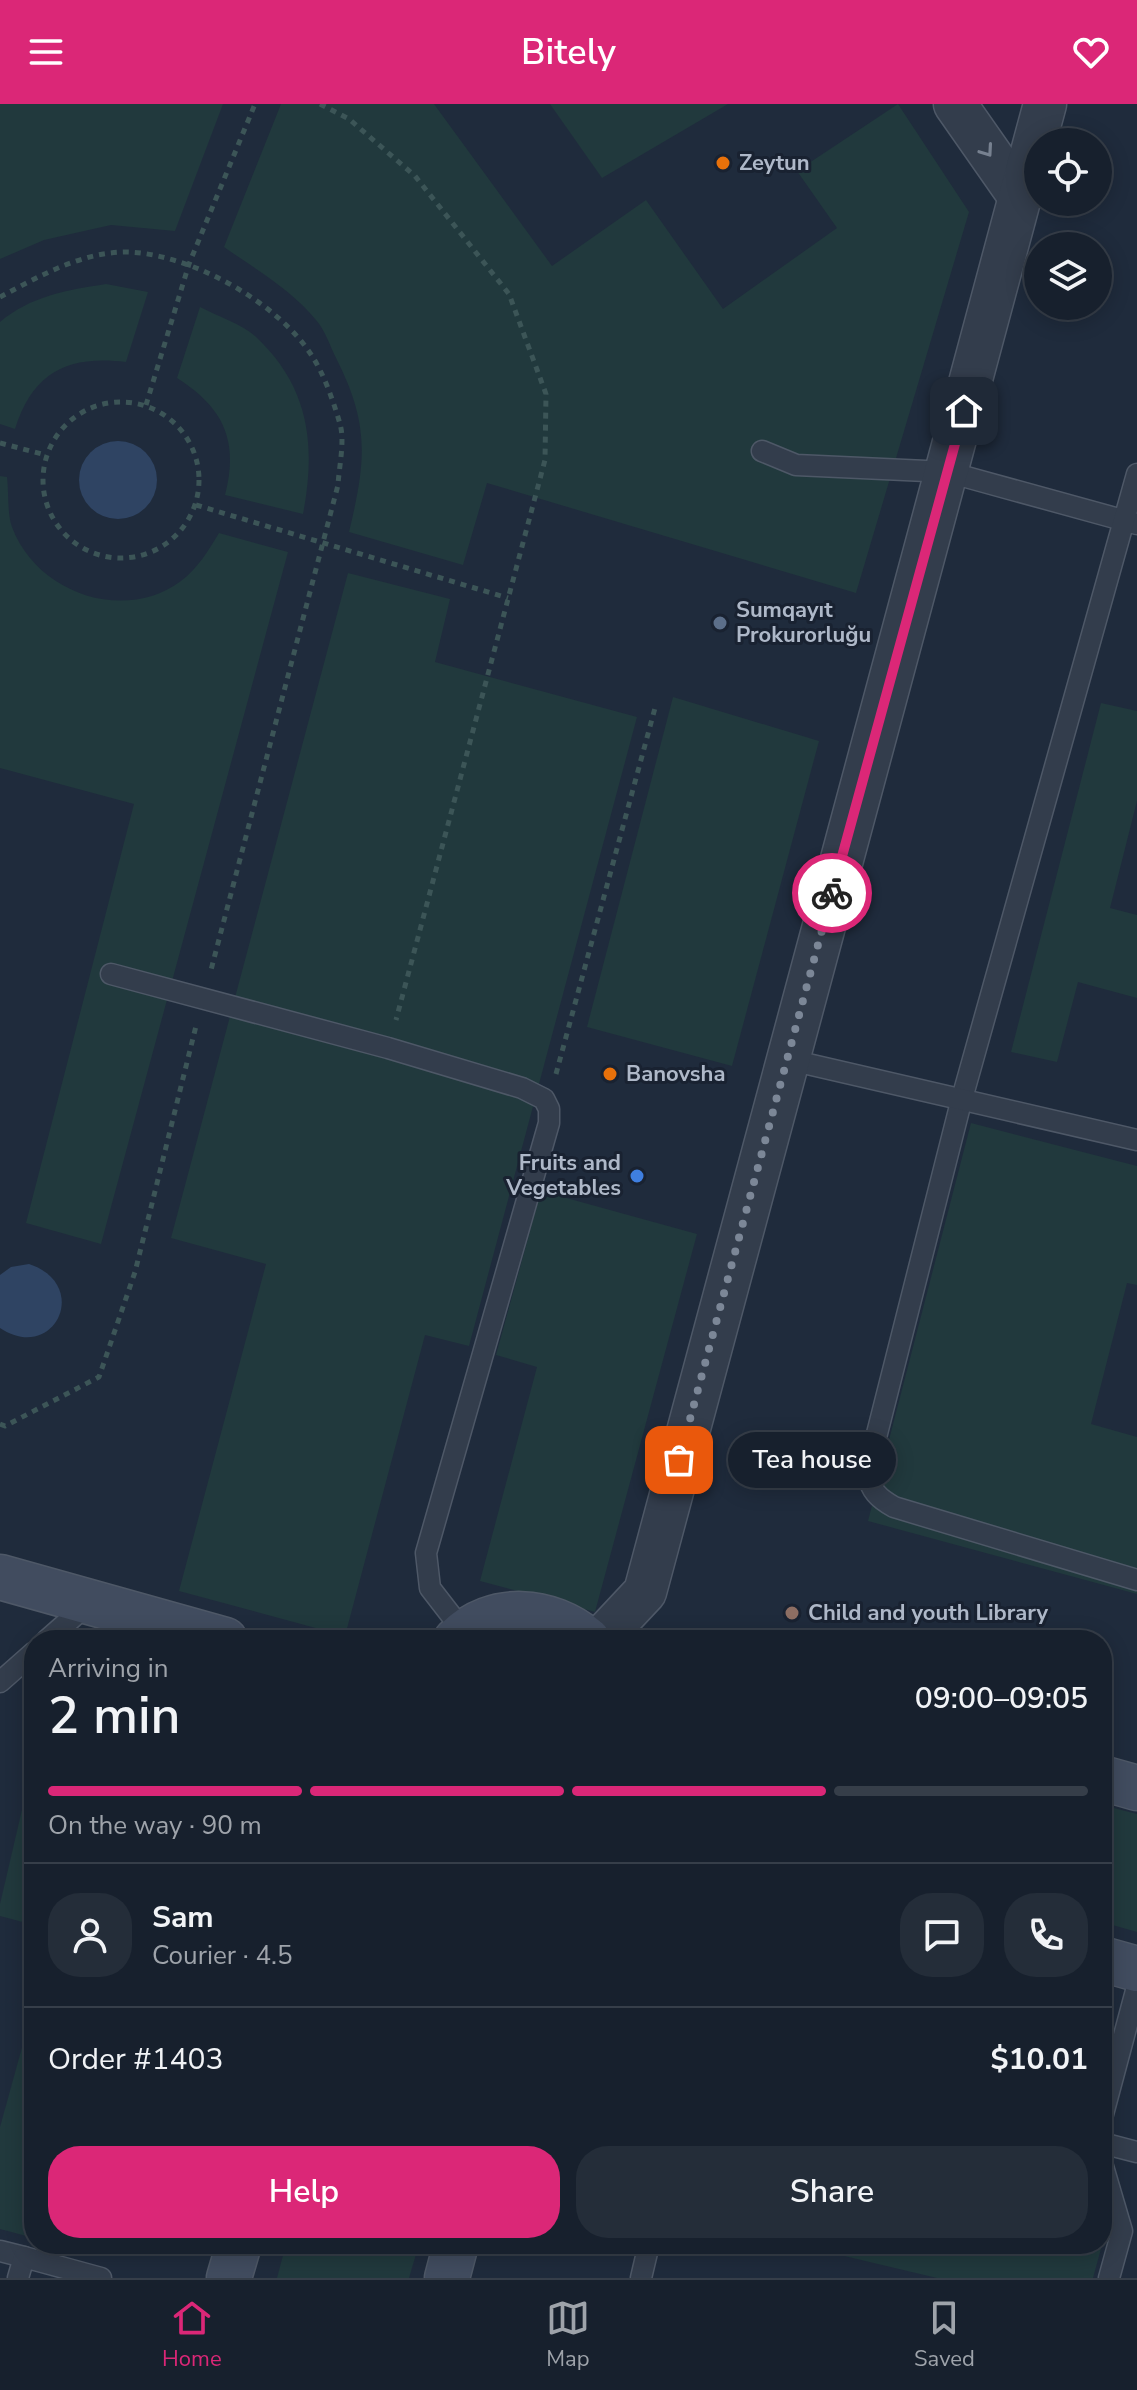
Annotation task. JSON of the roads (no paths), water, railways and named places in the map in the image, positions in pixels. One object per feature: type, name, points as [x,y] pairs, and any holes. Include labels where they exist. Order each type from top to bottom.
[{"type":"main road","points":[[0,1577],[191,1630]]},
{"type":"main road","points":[[470,1630],[489,1619],[517,1613],[546,1616],[576,1630]]},
{"type":"main road","points":[[1112,1781],[1137,1788]]},
{"type":"main road","points":[[1112,1962],[1137,1969]]},
{"type":"main road","points":[[229,2278],[236,2254]]},
{"type":"main road","points":[[447,2278],[453,2254]]},
{"type":"street","points":[[955,104],[1020,197]]},
{"type":"street","points":[[609,1630],[645,1592],[1045,104]]},
{"type":"lane","points":[[762,451],[796,465],[948,472],[1131,522]]},
{"type":"lane","points":[[1137,474],[1131,522],[961,1102],[867,1473],[870,1487],[879,1499],[894,1507],[1137,1580]]},
{"type":"lane","points":[[111,974],[388,1048],[522,1088],[544,1099],[549,1109],[549,1123],[426,1553],[430,1588],[456,1630]]},
{"type":"lane","points":[[786,1059],[961,1102],[1137,1140]]},
{"type":"lane","points":[[58,1630],[91,1601]]},
{"type":"lane","points":[[0,1682],[24,1661]]},
{"type":"lane","points":[[1112,2081],[1137,1987]]},
{"type":"lane","points":[[1112,2146],[1137,2152]]},
{"type":"lane","points":[[1109,2278],[1122,2231],[1112,2197]]},
{"type":"lane","points":[[0,2251],[101,2278]]},
{"type":"lane","points":[[641,2278],[647,2254]]},
{"type":"lane","points":[[18,2278],[24,2257]]},
{"type":"water","points":[[118,441],[133,444],[146,452],[154,465],[157,480],[154,495],[146,508],[133,516],[118,519],[103,516],[90,508],[82,495],[79,480],[82,465],[90,452],[103,444]]},
{"type":"water","points":[[29,1264],[48,1274],[59,1288],[62,1303],[50,1329],[36,1336],[19,1336],[0,1328],[0,1275],[11,1267]]},
{"type":"place","name":"Zeytun","points":[[723,163]]},
{"type":"place","name":"Sumqayıt Prokurorluğu","points":[[720,623]]},
{"type":"place","name":"Banovsha","points":[[610,1074]]},
{"type":"place","name":"Fruits and Vegetables","points":[[637,1176]]},
{"type":"place","name":"Tea house","points":[[679,1460]]},
{"type":"place","name":"Child and youth Library","points":[[792,1613]]}]
